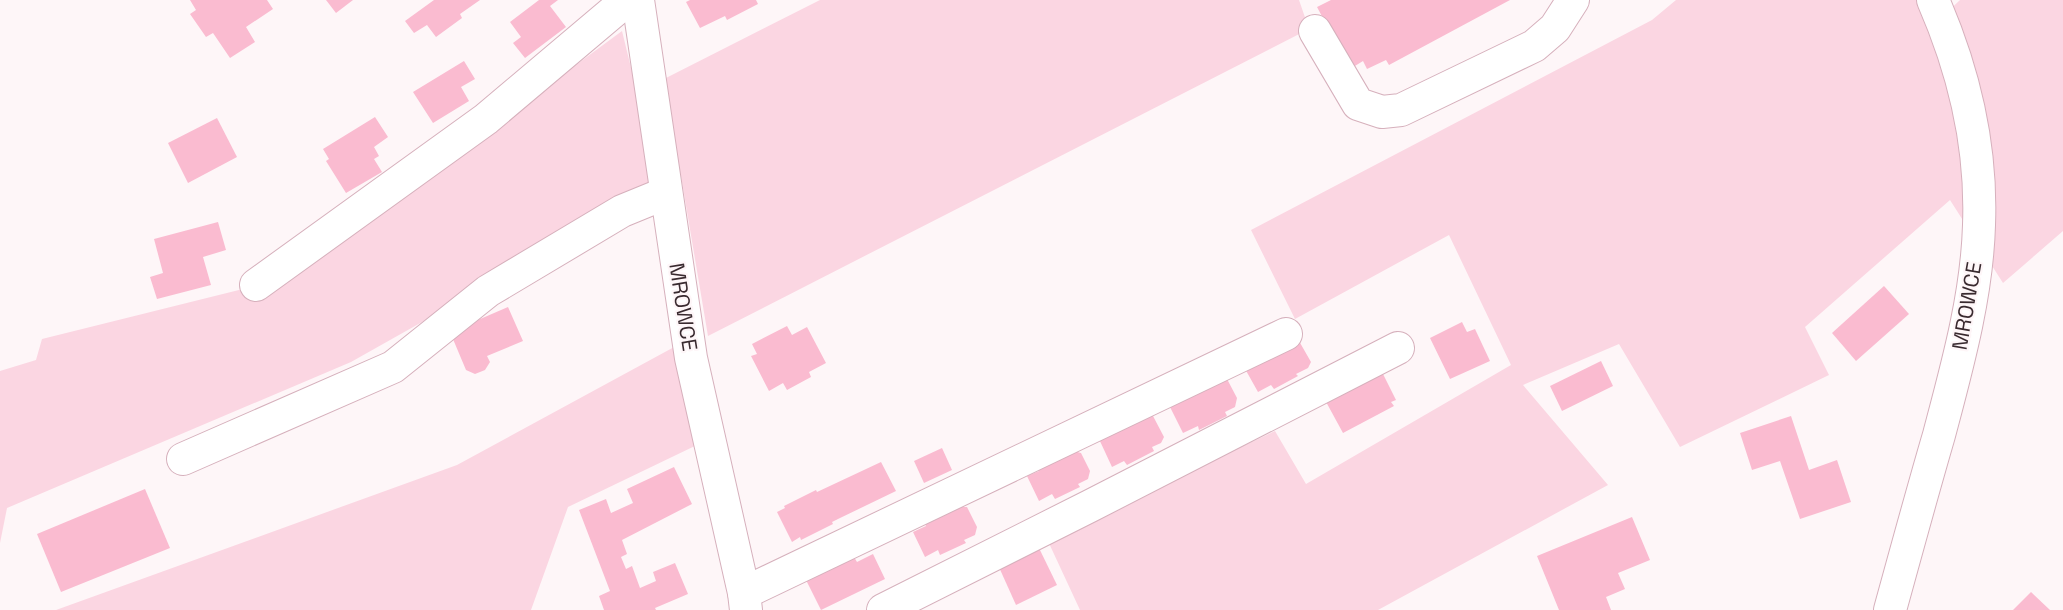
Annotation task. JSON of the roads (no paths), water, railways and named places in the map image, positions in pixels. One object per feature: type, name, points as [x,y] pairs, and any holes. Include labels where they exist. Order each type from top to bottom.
[{"type":"street","points":[[256,285],[486,119],[627,0]]},
{"type":"street","name":"MROWCE","points":[[638,0],[691,358],[745,602]]},
{"type":"street","points":[[1315,32],[1358,104],[1382,112],[1401,111],[1534,46],[1555,28],[1573,0]]},
{"type":"street","name":"MROWCE","points":[[1890,610],[1955,372],[1972,290],[1979,235],[1977,173],[1968,104],[1958,64],[1933,0]]},
{"type":"street","points":[[183,459],[393,367],[488,291],[622,211],[666,193]]},
{"type":"street","points":[[745,602],[1286,334]]},
{"type":"street","points":[[883,610],[1398,348]]}]
